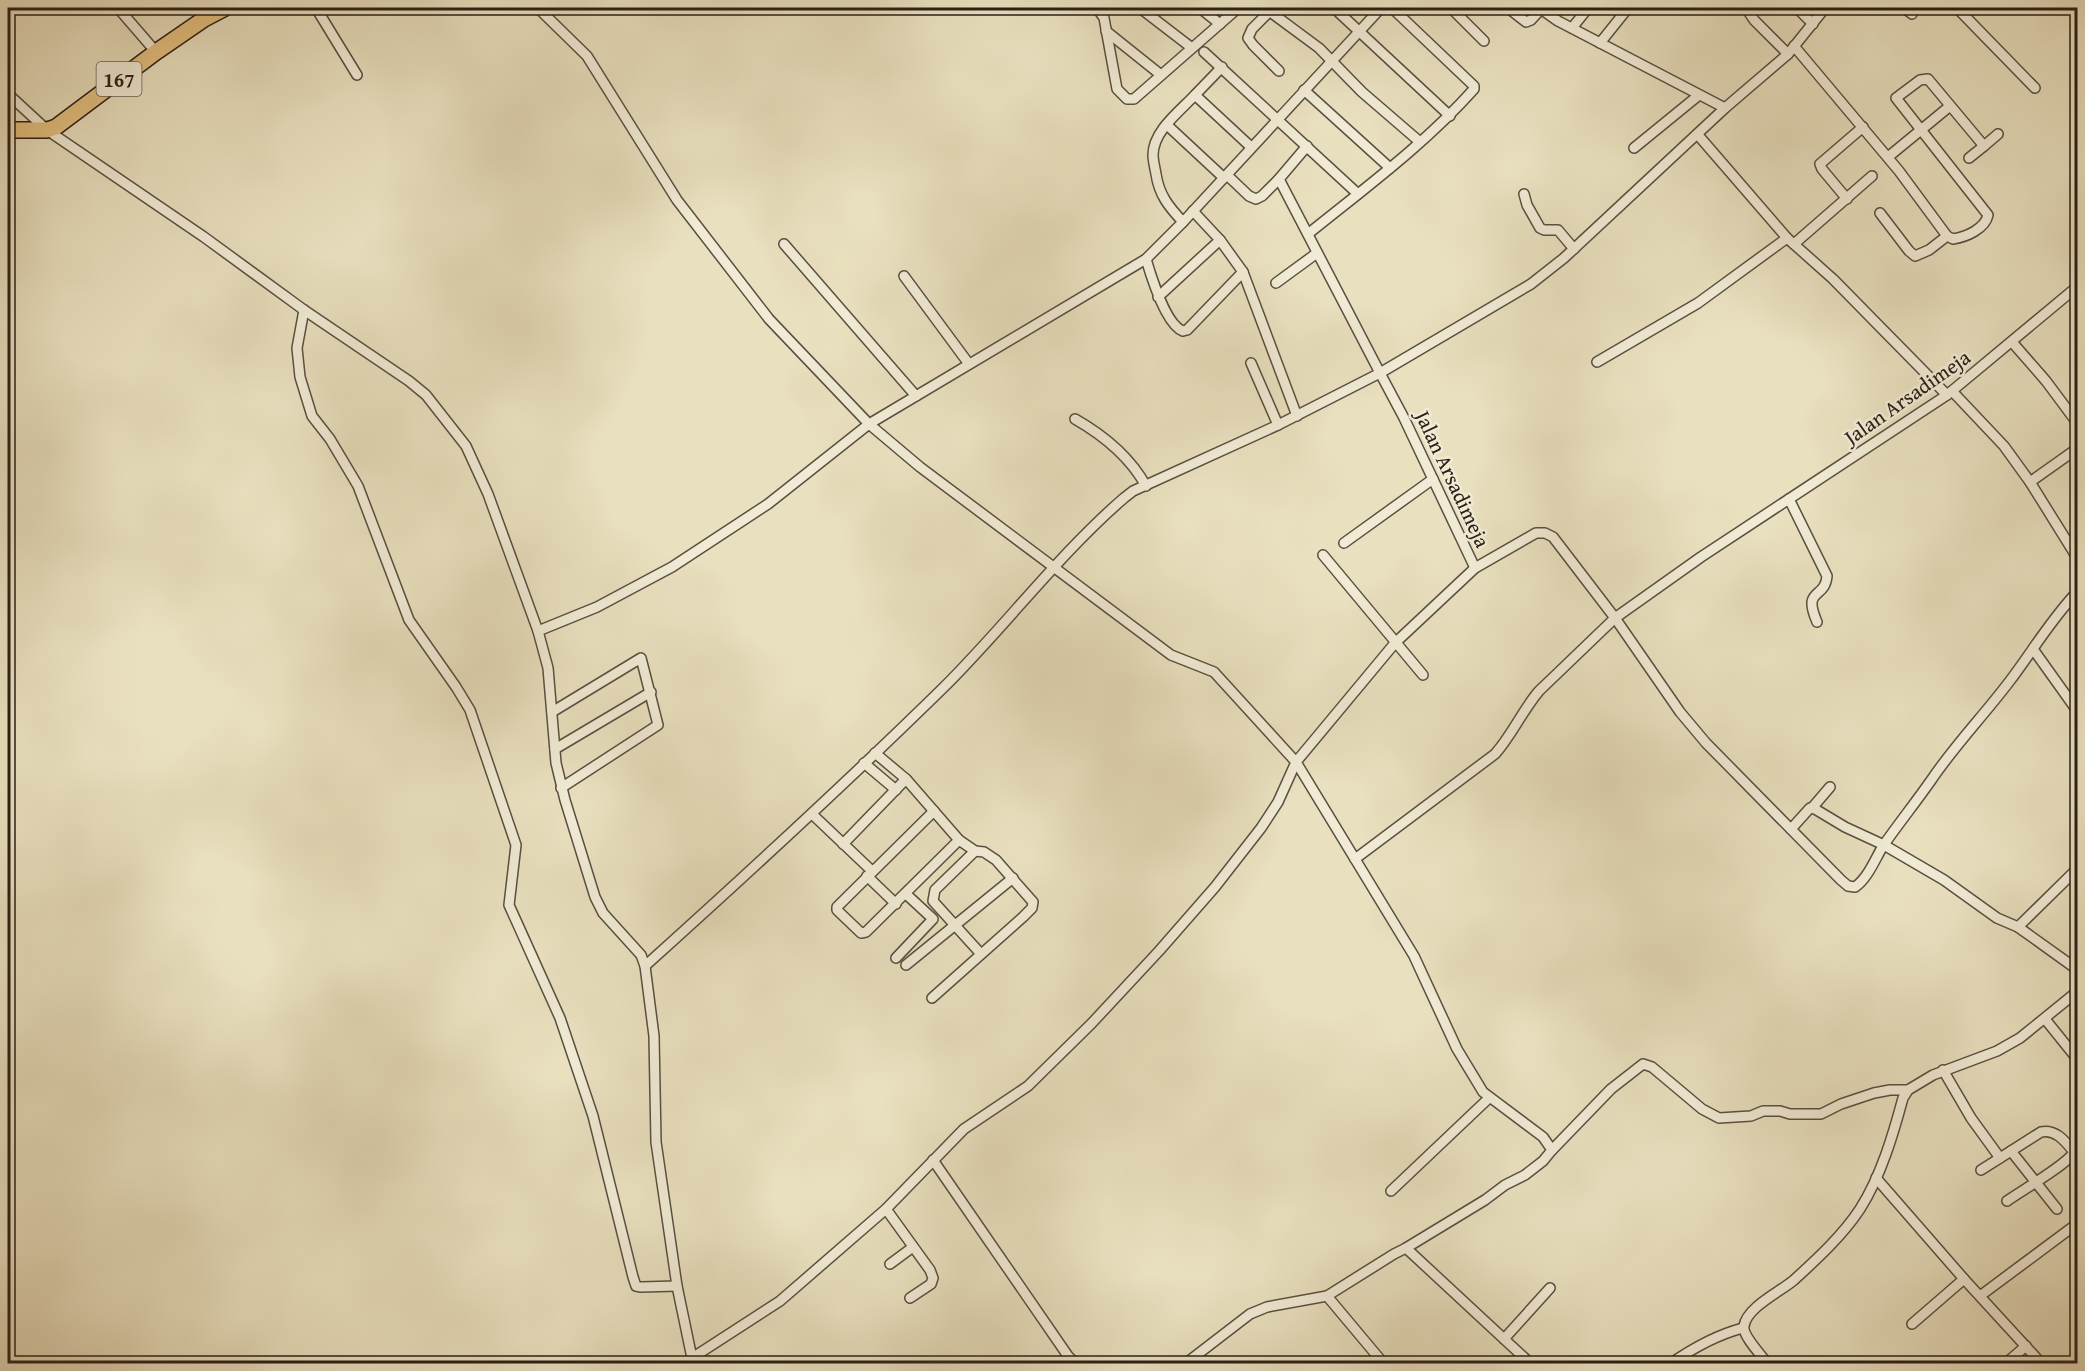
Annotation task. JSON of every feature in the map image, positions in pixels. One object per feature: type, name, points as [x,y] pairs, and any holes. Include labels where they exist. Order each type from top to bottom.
[{"type":"main road","name":"167","points":[[8,130],[47,129],[64,122],[156,52],[204,19],[225,8]]},
{"type":"street","points":[[118,8],[156,52]]},
{"type":"street","points":[[316,8],[357,75]]},
{"type":"street","points":[[538,8],[588,56],[677,200],[769,319],[869,424],[920,467],[1171,655],[1214,672],[1296,762],[1414,956],[1456,1049],[1483,1092],[1543,1137],[1552,1150]]},
{"type":"street","points":[[1097,8],[1104,18],[1115,83],[1127,99],[1134,99],[1238,8]]},
{"type":"street","points":[[1140,8],[1192,48]]},
{"type":"street","points":[[1200,8],[1220,24]]},
{"type":"street","points":[[1334,8],[1450,116]]},
{"type":"street","points":[[538,631],[597,606],[672,567],[768,504],[869,424],[1146,259],[1382,8]]},
{"type":"street","points":[[1308,234],[1450,116],[1474,89],[1474,86],[1392,8]]},
{"type":"street","points":[[1451,8],[1484,41]]},
{"type":"street","points":[[1508,8],[1526,22],[1542,8],[1599,43],[1725,108]]},
{"type":"street","points":[[1572,28],[1588,8]]},
{"type":"street","points":[[1599,43],[1628,8]]},
{"type":"street","points":[[1746,8],[1754,20],[1788,54]]},
{"type":"street","points":[[1797,8],[1813,24]]},
{"type":"street","points":[[645,966],[812,814],[942,688],[1054,567],[1133,491],[1297,416],[1380,373],[1531,284],[1574,249],[1725,108],[1788,54],[1825,8]]},
{"type":"street","points":[[1957,8],[2035,88]]},
{"type":"street","points":[[1279,71],[1248,38],[1267,9],[1332,60],[1362,92],[1420,142]]},
{"type":"street","points":[[1106,31],[1161,75]]},
{"type":"street","points":[[1794,46],[1888,157],[1947,236],[1956,239],[1970,234],[1986,221],[1988,215],[1897,101],[1898,96],[1924,79],[1928,79],[1984,146]]},
{"type":"street","points":[[1204,52],[1358,194]]},
{"type":"street","points":[[1183,222],[1163,199],[1157,181],[1153,155],[1155,145],[1167,125],[1222,67]]},
{"type":"street","points":[[1304,90],[1390,168]]},
{"type":"street","points":[[8,94],[47,129],[409,381],[426,395],[466,446],[488,494],[538,631],[548,668],[556,763],[561,788],[595,897],[603,912],[641,955],[645,966],[654,1036],[656,1142],[677,1286],[692,1361],[780,1301],[886,1209],[964,1129],[1028,1086],[1092,1023],[1215,887],[1261,828],[1278,801],[1296,762],[1395,643],[1475,568]]},
{"type":"street","points":[[1196,95],[1251,147]]},
{"type":"street","points":[[1634,148],[1700,95]]},
{"type":"street","points":[[1888,157],[1950,106]]},
{"type":"street","points":[[1167,125],[1249,196],[1256,199],[1260,198],[1279,179],[1307,146]]},
{"type":"street","points":[[1847,199],[1820,164],[1863,128]]},
{"type":"street","points":[[1969,158],[1998,134]]},
{"type":"street","points":[[1698,135],[1790,241],[1833,279],[2004,446],[2030,482],[2078,559]]},
{"type":"street","points":[[1597,362],[1698,303],[1790,241],[1847,199],[1872,176]]},
{"type":"street","name":"Jalan Arsadimeja","points":[[1279,179],[1404,418],[1475,568],[1536,533],[1545,533],[1553,537],[1615,618],[1701,556],[1950,393],[2078,286]]},
{"type":"street","points":[[1524,194],[1527,205],[1540,228],[1558,230],[1574,249]]},
{"type":"street","points":[[1193,211],[1220,240],[1243,272],[1297,416]]},
{"type":"street","points":[[1880,213],[1908,251],[1915,256],[1929,250],[1947,236]]},
{"type":"street","points":[[1158,297],[1220,240]]},
{"type":"street","points":[[784,244],[916,396]]},
{"type":"street","points":[[1276,283],[1317,252]]},
{"type":"street","points":[[1146,259],[1158,297],[1176,326],[1183,331],[1187,330],[1243,272]]},
{"type":"street","points":[[904,276],[969,364]]},
{"type":"street","points":[[304,310],[297,348],[300,377],[312,416],[330,440],[358,486],[409,620],[470,710],[516,845],[509,905],[560,1018],[592,1116],[636,1286],[677,1286]]},
{"type":"street","points":[[2012,342],[2046,381],[2078,424]]},
{"type":"street","points":[[1251,363],[1278,425]]},
{"type":"street","points":[[1075,419],[1112,446],[1134,468],[1146,486]]},
{"type":"street","points":[[2030,482],[2078,448]]},
{"type":"street","points":[[1344,543],[1433,479]]},
{"type":"street","points":[[1789,499],[1827,576],[1827,581],[1811,600],[1812,611],[1817,622]]},
{"type":"street","points":[[1323,555],[1423,675]]},
{"type":"street","points":[[1355,860],[1495,754],[1507,740],[1528,703],[1615,618],[1680,712],[1706,743],[1841,880],[1852,887],[1859,885],[1884,845],[1942,764],[2010,681],[2060,611],[2078,591]]},
{"type":"street","points":[[2033,649],[2077,710]]},
{"type":"street","points":[[552,712],[641,658],[658,725],[561,788]]},
{"type":"street","points":[[555,749],[651,692]]},
{"type":"street","points":[[875,753],[906,779],[959,840],[975,850],[991,855],[1033,904],[1023,917],[932,998]]},
{"type":"street","points":[[864,763],[896,790]]},
{"type":"street","points":[[843,844],[906,779]]},
{"type":"street","points":[[1791,829],[1830,787]]},
{"type":"street","points":[[1812,808],[1845,827],[1884,845],[1944,880],[1997,918],[2018,927],[2078,970]]},
{"type":"street","points":[[934,811],[837,907],[837,910],[862,933],[866,932],[959,840]]},
{"type":"street","points":[[812,814],[843,844],[896,904]]},
{"type":"street","points":[[975,850],[933,893],[933,901],[981,954]]},
{"type":"street","points":[[2018,927],[2078,868]]},
{"type":"street","points":[[906,965],[1013,878]]},
{"type":"street","points":[[896,958],[933,919],[906,894]]},
{"type":"street","points":[[1185,1364],[1251,1314],[1267,1307],[1327,1296],[1525,1174],[1543,1161],[1611,1089],[1643,1064],[1652,1067],[1702,1109],[1719,1118],[1751,1116],[1763,1111],[1821,1114],[1841,1104],[1875,1093],[1908,1090],[1943,1070],[1997,1051],[2020,1038],[2077,991]]},
{"type":"street","points":[[2044,1019],[2078,1060]]},
{"type":"street","points":[[1943,1070],[1971,1118],[2000,1158]]},
{"type":"street","points":[[1768,1364],[1744,1333],[1744,1323],[1754,1309],[1792,1282],[1859,1209],[1876,1178],[1908,1090]]},
{"type":"street","points":[[1391,1191],[1489,1098]]},
{"type":"street","points":[[1981,1170],[2045,1131],[2060,1136],[2073,1151],[2073,1155],[2007,1201]]},
{"type":"street","points":[[2012,1151],[2057,1209]]},
{"type":"street","points":[[933,1160],[1068,1356],[1076,1364]]},
{"type":"street","points":[[1876,1178],[2042,1364]]},
{"type":"street","points":[[886,1209],[930,1270],[933,1278],[931,1284],[910,1298]]},
{"type":"street","points":[[1980,1296],[2078,1223]]},
{"type":"street","points":[[891,1264],[913,1247]]},
{"type":"street","points":[[1406,1248],[1531,1364]]},
{"type":"street","points":[[1912,1324],[1964,1279]]},
{"type":"street","points":[[1504,1339],[1550,1288]]},
{"type":"street","points":[[1327,1296],[1384,1364]]},
{"type":"street","points":[[1670,1364],[1695,1347],[1720,1335],[1743,1328]]},
{"type":"street","points":[[2005,1364],[2026,1346]]}]
